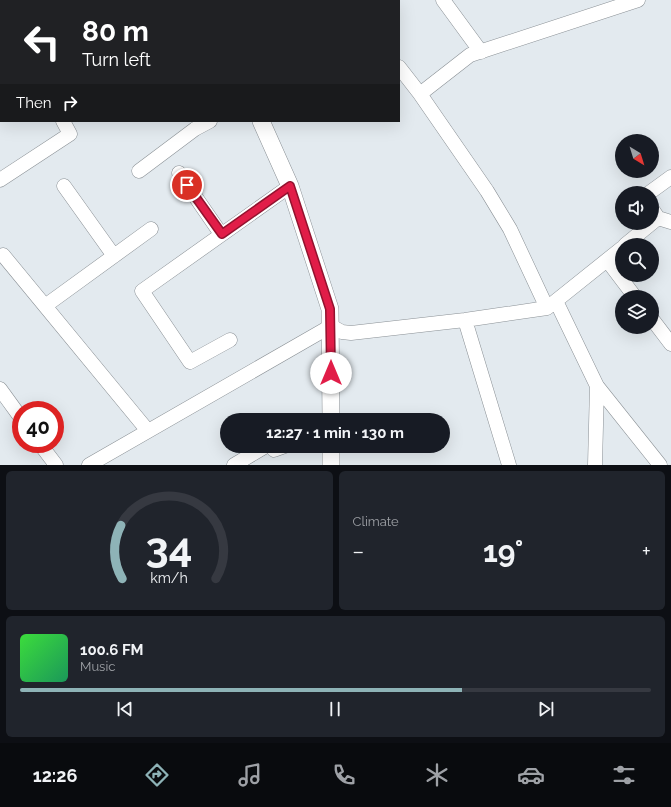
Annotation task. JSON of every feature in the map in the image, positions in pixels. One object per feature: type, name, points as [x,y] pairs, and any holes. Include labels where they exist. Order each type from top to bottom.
[{"type":"street","points":[[443,0],[481,52]]},
{"type":"street","points":[[420,94],[470,55],[638,0]]},
{"type":"street","points":[[400,68],[420,94],[487,191],[510,229],[597,386],[660,465]]},
{"type":"street","points":[[0,180],[70,134],[64,122]]},
{"type":"street","points":[[139,171],[195,129],[208,122]]},
{"type":"street","points":[[261,122],[290,186],[330,309],[330,413]]},
{"type":"street","points":[[179,173],[222,234]]},
{"type":"street","points":[[659,186],[671,177]]},
{"type":"street","points":[[64,186],[114,256]]},
{"type":"street","points":[[230,340],[190,362],[142,291],[290,186]]},
{"type":"street","points":[[633,238],[660,216]]},
{"type":"street","points":[[44,306],[151,229]]},
{"type":"street","points":[[331,326],[342,332],[351,333],[465,320],[552,304],[615,254]]},
{"type":"street","points":[[3,255],[148,432]]},
{"type":"street","points":[[607,260],[630,290]]},
{"type":"street","points":[[465,320],[509,465]]},
{"type":"street","points":[[89,465],[331,326]]},
{"type":"street","points":[[659,328],[671,344]]},
{"type":"street","points":[[595,465],[597,386]]},
{"type":"street","points":[[0,389],[12,406]]},
{"type":"street","points":[[47,453],[56,465]]},
{"type":"street","points":[[234,465],[254,453]]},
{"type":"street","points":[[331,453],[331,465]]},
{"type":"route","points":[[187,185],[222,234],[290,186],[330,309],[331,373]]}]
